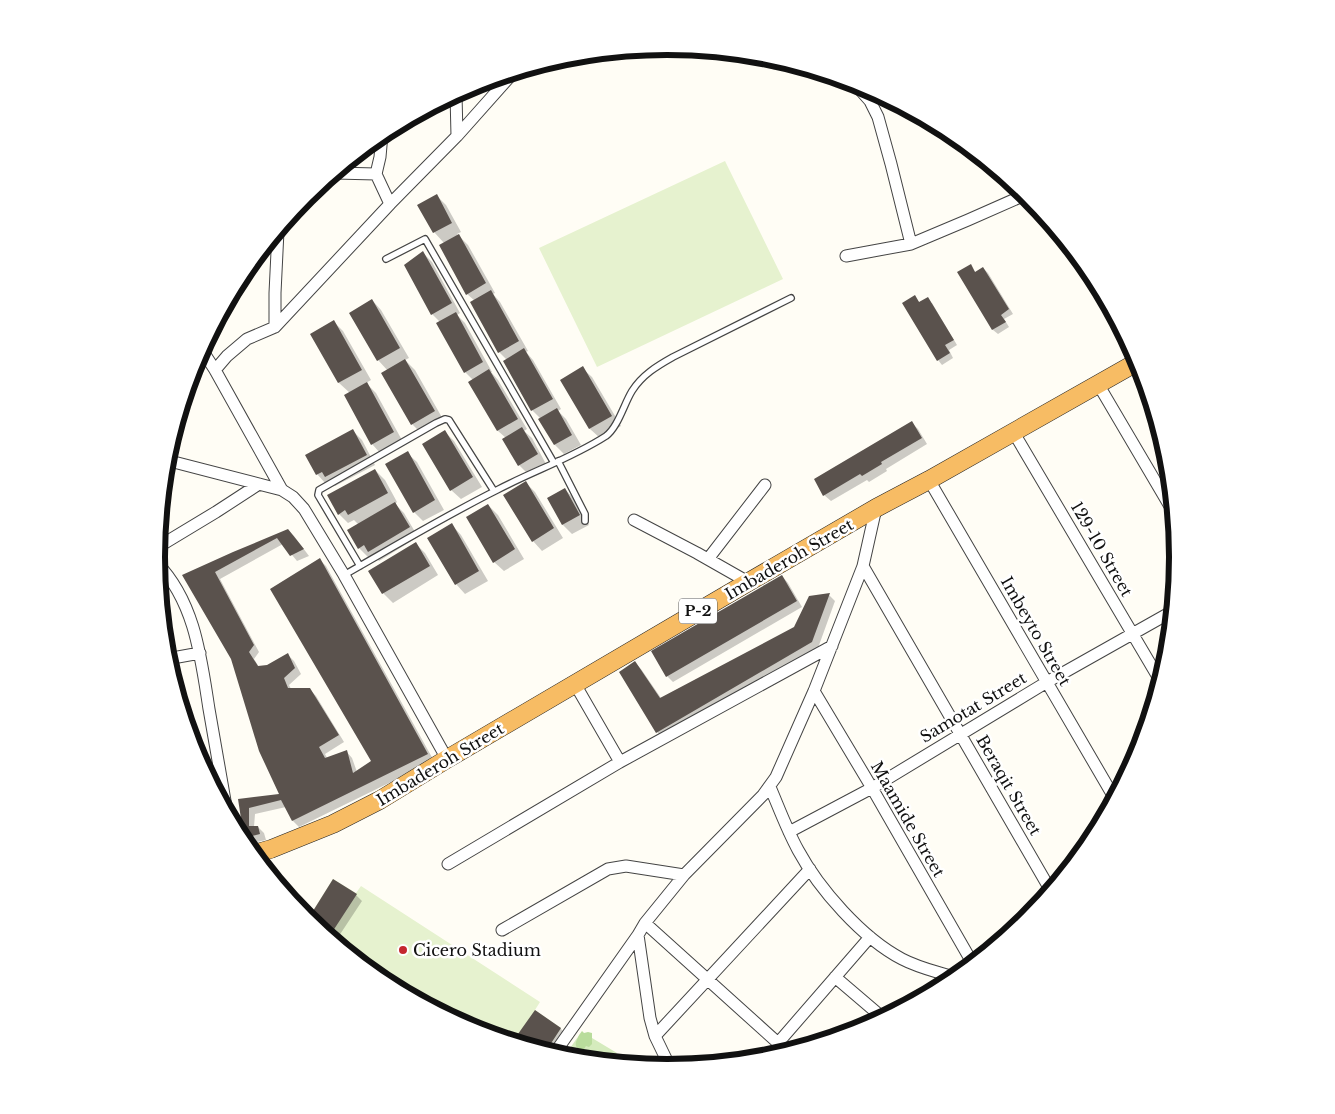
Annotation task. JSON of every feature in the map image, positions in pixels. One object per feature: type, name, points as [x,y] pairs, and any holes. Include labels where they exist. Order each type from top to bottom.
[{"type":"highway","name":"Imbaderoh Street","points":[[261,851],[306,835],[352,815],[380,800],[748,582],[1131,365]]},
{"type":"street","points":[[215,370],[248,339],[275,327],[390,204],[457,136],[505,82]]},
{"type":"street","points":[[865,96],[878,117],[911,244]]},
{"type":"street","points":[[456,102],[457,136]]},
{"type":"street","points":[[381,146],[376,174],[390,204]]},
{"type":"street","points":[[345,173],[376,174]]},
{"type":"street","points":[[846,256],[911,244],[1018,198]]},
{"type":"street","points":[[275,327],[278,241]]},
{"type":"street","points":[[207,358],[282,490]]},
{"type":"street","points":[[1098,384],[1166,499]]},
{"type":"street","name":"129-10 Street","points":[[1014,433],[1156,673]]},
{"type":"street","points":[[175,462],[282,490],[293,497],[304,510],[344,575],[447,759]]},
{"type":"street","name":"Imbeyto Street","points":[[929,480],[1111,792]]},
{"type":"street","points":[[166,542],[259,484]]},
{"type":"street","points":[[708,559],[765,486]]},
{"type":"street","points":[[559,1047],[645,923],[684,875],[770,787],[776,777],[814,691],[864,566],[876,508]]},
{"type":"street","points":[[634,520],[748,582]]},
{"type":"street","name":"Beraqit Street","points":[[864,566],[1048,885]]},
{"type":"street","points":[[166,574],[177,588],[189,614],[200,653],[223,791]]},
{"type":"street","name":"Samotat Street","points":[[789,832],[872,788],[1047,682],[1166,616]]},
{"type":"street","points":[[448,864],[620,762],[832,646]]},
{"type":"street","points":[[176,657],[200,653]]},
{"type":"street","points":[[575,684],[620,762]]},
{"type":"street","name":"Maamide Street","points":[[814,691],[969,958]]},
{"type":"street","points":[[770,787],[789,832],[810,869],[832,898],[870,937],[890,952],[915,966],[945,975]]},
{"type":"street","points":[[502,930],[608,869],[626,866],[684,875]]},
{"type":"street","points":[[655,1036],[810,869]]},
{"type":"street","points":[[645,923],[781,1045]]},
{"type":"street","points":[[638,935],[646,999],[655,1036],[666,1059]]},
{"type":"street","points":[[778,1042],[870,937]]},
{"type":"street","points":[[835,978],[877,1013]]},
{"type":"lane","points":[[386,259],[425,239],[556,462],[585,514],[585,521]]},
{"type":"lane","points":[[344,575],[494,491],[588,446],[608,434],[614,428],[633,390],[645,376],[659,365],[791,298]]},
{"type":"lane","points":[[360,566],[318,495],[319,490],[436,423],[445,419],[448,420],[494,491]]},
{"type":"green space","points":[[725,161],[783,279],[597,367],[539,248]]},
{"type":"green space","name":"Cicero Stadium","points":[[333,879],[356,893],[361,886],[540,1002],[535,1010],[561,1028],[550,1045],[475,1021],[445,1007],[416,992],[362,955],[313,912]]},
{"type":"green space","points":[[582,1031],[584,1033],[592,1033],[592,1044],[589,1047],[586,1046],[584,1049],[580,1049],[576,1043]]},
{"type":"green space","points":[[577,1038],[576,1044],[586,1046],[592,1038],[617,1053],[614,1056],[570,1049]]},
{"type":"building","points":[[437,194],[452,223],[433,233],[417,205]]},
{"type":"building","points":[[459,234],[486,283],[466,295],[439,245]]},
{"type":"building","points":[[423,251],[452,303],[431,315],[404,265]]},
{"type":"building","points":[[971,264],[975,272],[983,267],[1009,309],[1001,315],[1006,322],[992,330],[957,272]]},
{"type":"building","points":[[491,290],[519,341],[498,353],[470,302]]},
{"type":"building","points":[[915,295],[919,302],[928,297],[954,340],[945,345],[950,353],[937,361],[902,303]]},
{"type":"building","points":[[372,299],[400,348],[377,361],[349,313]]},
{"type":"building","points":[[456,312],[483,362],[464,373],[436,323]]},
{"type":"building","points":[[334,320],[362,370],[338,383],[310,334]]},
{"type":"building","points":[[524,348],[553,399],[531,411],[503,361]]},
{"type":"building","points":[[405,359],[435,411],[411,425],[381,373]]},
{"type":"building","points":[[583,366],[612,416],[589,429],[560,380]]},
{"type":"building","points":[[489,369],[518,419],[497,431],[468,382]]},
{"type":"building","points":[[367,382],[394,432],[371,445],[344,395]]},
{"type":"building","points":[[557,408],[572,435],[554,445],[538,419]]},
{"type":"building","points":[[912,421],[922,438],[881,462],[882,464],[862,476],[860,474],[823,496],[814,479]]},
{"type":"building","points":[[522,427],[538,454],[518,466],[502,439]]},
{"type":"building","points":[[353,429],[367,455],[325,477],[322,472],[316,475],[305,455]]},
{"type":"building","points":[[445,430],[473,477],[450,491],[422,444]]},
{"type":"building","points":[[408,451],[435,500],[413,513],[385,464]]},
{"type":"building","points":[[375,469],[388,493],[348,515],[345,510],[338,515],[327,495]]},
{"type":"building","points":[[526,481],[554,528],[532,542],[503,495]]},
{"type":"building","points":[[565,488],[580,515],[562,525],[547,498]]},
{"type":"building","points":[[395,502],[410,527],[368,552],[364,545],[358,549],[347,530]]},
{"type":"building","points":[[488,504],[515,549],[493,563],[466,517]]},
{"type":"building","points":[[452,523],[479,571],[455,585],[427,538]]},
{"type":"building","points":[[288,529],[304,549],[290,556],[277,538],[215,572],[254,645],[249,652],[258,666],[267,665],[288,653],[295,668],[284,678],[288,688],[310,688],[339,735],[319,747],[325,758],[347,750],[353,773],[371,761],[270,589],[320,558],[428,754],[292,821],[281,800],[249,808],[249,826],[258,826],[260,834],[250,836],[242,822],[238,799],[279,794],[259,751],[231,659],[182,575]]},
{"type":"building","points":[[416,542],[430,566],[382,594],[368,571]]},
{"type":"building","points":[[782,575],[797,601],[666,677],[651,651]]},
{"type":"building","points":[[830,593],[812,642],[656,733],[619,672],[635,661],[660,698],[794,627],[809,596]]},
{"type":"building","points":[[333,879],[357,894],[333,931],[313,912]]},
{"type":"building","points":[[535,1010],[561,1028],[550,1045],[517,1035]]},
{"type":"place","name":"Cicero Stadium","points":[[403,950]]}]
